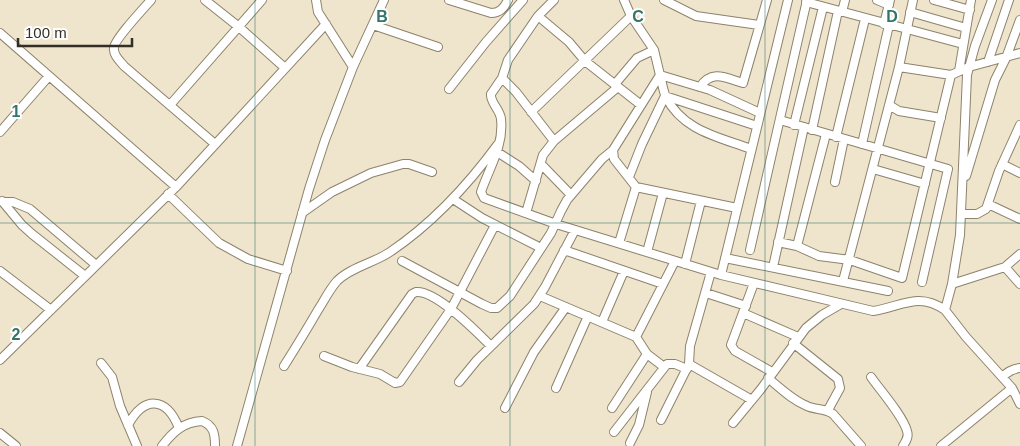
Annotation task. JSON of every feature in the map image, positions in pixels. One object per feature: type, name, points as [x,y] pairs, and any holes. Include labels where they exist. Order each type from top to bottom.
[{"type":"street","points":[[151,0],[119,39],[114,46],[114,51],[124,66],[215,144]]},
{"type":"street","points":[[205,0],[285,68]]},
{"type":"street","points":[[170,105],[262,0]]},
{"type":"street","points":[[316,0],[318,12],[353,67]]},
{"type":"street","points":[[238,446],[302,213],[325,140],[353,67],[384,0]]},
{"type":"street","points":[[449,0],[491,13],[501,11],[508,0]]},
{"type":"street","points":[[449,89],[486,42],[524,0]]},
{"type":"street","points":[[554,0],[538,16],[508,60],[502,78],[490,98],[501,116],[500,140],[481,195],[489,200],[556,224],[721,275],[841,304],[874,311],[883,310],[908,301],[937,305],[945,310],[966,337],[1012,388],[1020,404]]},
{"type":"street","points":[[624,0],[631,16],[654,50],[665,96],[677,114],[690,125],[751,148]]},
{"type":"street","points":[[664,0],[696,16],[759,25]]},
{"type":"street","points":[[700,87],[707,78],[712,76],[743,83],[767,0]]},
{"type":"street","points":[[721,275],[788,0]]},
{"type":"street","points":[[773,267],[808,129],[840,12],[846,0]]},
{"type":"street","points":[[862,144],[889,2],[877,0]]},
{"type":"street","points":[[844,282],[899,67],[913,0]]},
{"type":"street","points":[[934,0],[970,10]]},
{"type":"street","points":[[778,242],[797,246],[819,256],[850,260],[902,278],[941,118],[963,44],[971,0]]},
{"type":"street","points":[[945,310],[952,284],[960,235],[969,67],[992,0]]},
{"type":"street","points":[[988,62],[1009,0]]},
{"type":"street","points":[[750,250],[807,1],[840,12],[963,44]]},
{"type":"street","points":[[794,124],[823,7]]},
{"type":"street","points":[[910,12],[966,28]]},
{"type":"street","points":[[538,16],[569,42],[585,61],[641,105]]},
{"type":"street","points":[[531,112],[631,16]]},
{"type":"street","points":[[834,182],[840,138],[865,18]]},
{"type":"street","points":[[963,185],[995,80],[1006,58],[1020,20]]},
{"type":"street","points":[[0,360],[176,187],[326,24]]},
{"type":"street","points":[[373,25],[438,47]]},
{"type":"street","points":[[0,33],[176,187]]},
{"type":"street","points":[[526,213],[543,155],[554,142],[617,86],[637,58],[654,50]]},
{"type":"street","points":[[899,67],[955,73],[969,67],[1020,53]]},
{"type":"street","points":[[660,75],[700,87],[760,113]]},
{"type":"street","points":[[402,261],[459,293],[491,308],[497,308],[510,296],[556,224],[560,211],[571,195],[602,158],[613,150],[660,75]]},
{"type":"street","points":[[0,132],[49,76]]},
{"type":"street","points":[[502,78],[554,142]]},
{"type":"street","points":[[665,96],[757,126]]},
{"type":"street","points":[[628,178],[665,96]]},
{"type":"street","points":[[889,105],[899,111],[941,118]]},
{"type":"street","points":[[780,120],[948,169],[922,282]]},
{"type":"street","points":[[961,214],[983,212],[1020,125]]},
{"type":"street","points":[[797,246],[826,134]]},
{"type":"street","points":[[284,366],[338,280],[347,273],[377,261],[415,233],[474,177],[500,140]]},
{"type":"street","points":[[613,150],[614,159],[636,187],[737,208]]},
{"type":"street","points":[[497,152],[519,166],[536,181]]},
{"type":"street","points":[[302,213],[332,192],[371,173],[403,164],[409,164],[432,172]]},
{"type":"street","points":[[541,164],[571,195]]},
{"type":"street","points":[[1002,164],[1020,173]]},
{"type":"street","points":[[873,169],[925,184]]},
{"type":"street","points":[[619,243],[636,187]]},
{"type":"street","points":[[646,252],[663,192]]},
{"type":"street","points":[[168,194],[207,232],[227,248],[248,259],[287,271]]},
{"type":"street","points":[[453,199],[495,225],[541,248]]},
{"type":"street","points":[[1,200],[13,202],[30,209],[96,265]]},
{"type":"street","points":[[1,200],[22,225],[85,276]]},
{"type":"street","points":[[685,264],[701,200]]},
{"type":"street","points":[[988,204],[1020,219]]},
{"type":"street","points":[[324,356],[359,369],[380,374],[395,383],[400,382],[451,309],[495,225]]},
{"type":"street","points":[[459,382],[491,346],[534,304],[575,230]]},
{"type":"street","points":[[564,250],[663,284]]},
{"type":"street","points":[[952,284],[1006,267],[1020,254]]},
{"type":"street","points":[[725,258],[888,290]]},
{"type":"street","points":[[636,337],[675,261]]},
{"type":"street","points":[[1006,267],[1020,284]]},
{"type":"street","points":[[602,322],[624,271]]},
{"type":"street","points":[[660,420],[688,367],[690,346],[712,272]]},
{"type":"street","points":[[2,275],[50,310]]},
{"type":"street","points":[[754,283],[731,345],[735,351],[770,375],[804,406],[812,409],[828,410],[861,446]]},
{"type":"street","points":[[359,369],[412,294],[419,291],[451,309],[470,324],[491,346]]},
{"type":"street","points":[[706,293],[744,310],[796,340],[838,379],[840,388],[828,410]]},
{"type":"street","points":[[540,296],[636,337],[647,354],[664,367]]},
{"type":"street","points":[[733,423],[796,340],[813,321],[841,304]]},
{"type":"street","points":[[505,408],[534,352],[566,307]]},
{"type":"street","points":[[556,388],[588,316]]},
{"type":"street","points":[[612,408],[647,354]]},
{"type":"street","points":[[1002,377],[1017,368],[1020,361]]},
{"type":"street","points":[[101,363],[112,377],[120,406],[137,446]]},
{"type":"street","points":[[614,432],[664,367],[670,363],[688,367],[752,400]]},
{"type":"street","points":[[870,377],[908,432],[904,446]]},
{"type":"street","points":[[630,444],[639,425],[648,387]]},
{"type":"street","points":[[941,446],[1012,388]]},
{"type":"street","points":[[128,425],[139,408],[149,404],[160,405],[168,410],[179,428]]},
{"type":"street","points":[[162,446],[179,428],[197,421],[205,422],[214,432],[215,446]]},
{"type":"street","points":[[0,433],[16,446]]}]
